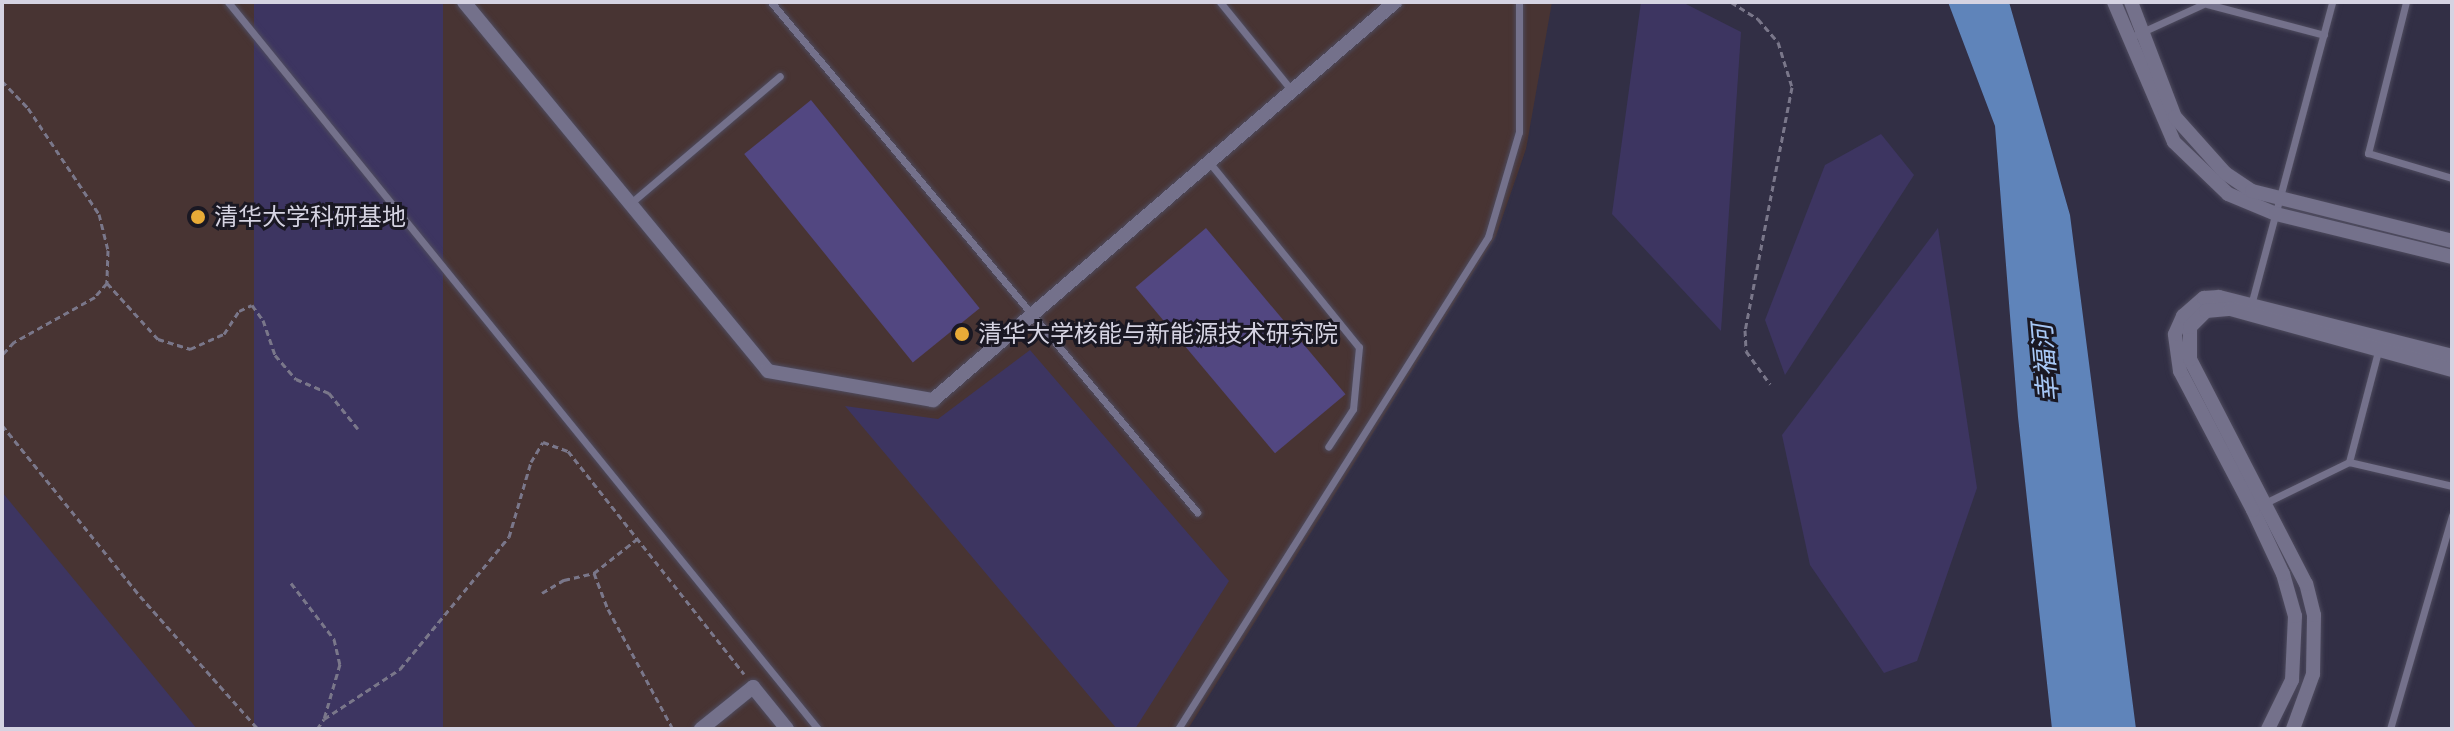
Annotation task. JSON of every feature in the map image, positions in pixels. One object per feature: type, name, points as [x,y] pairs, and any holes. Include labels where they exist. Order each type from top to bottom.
[{"type":"street","points":[[464,2],[632,202],[768,371],[933,400],[1395,2]]},
{"type":"street","points":[[2114,2],[2174,142],[2228,194],[2276,214],[2452,257]]},
{"type":"street","points":[[2131,2],[2175,117],[2189,138],[2225,173],[2252,191],[2452,241]]},
{"type":"street","points":[[2293,729],[2313,674],[2314,615],[2306,584],[2180,371],[2175,334],[2183,316],[2204,298],[2379,346],[2452,370]]},
{"type":"street","points":[[2379,346],[2452,356]]},
{"type":"street","points":[[2259,507],[2295,616],[2292,680],[2270,729]]},
{"type":"street","points":[[701,729],[753,687],[787,729]]},
{"type":"lane","points":[[228,2],[818,729]]},
{"type":"lane","points":[[771,2],[1030,317],[1197,512]]},
{"type":"lane","points":[[1220,2],[1292,91]]},
{"type":"lane","points":[[1178,729],[1488,237],[1519,132],[1519,2]]},
{"type":"lane","points":[[2250,309],[2332,2]]},
{"type":"lane","points":[[2406,2],[2368,153],[2452,178]]},
{"type":"lane","points":[[2129,38],[2207,3],[2324,35]]},
{"type":"lane","points":[[632,202],[780,76]]},
{"type":"lane","points":[[1209,162],[1359,347],[1353,409],[1328,447]]},
{"type":"lane","points":[[2349,462],[2379,346]]},
{"type":"lane","points":[[2259,507],[2349,462],[2452,486]]},
{"type":"lane","points":[[2390,729],[2452,516]]},
{"type":"path","points":[[1731,2],[1758,19],[1778,42],[1792,87],[1745,330],[1746,351],[1770,384]]},
{"type":"path","points":[[2,81],[28,108],[99,214],[108,250],[107,283],[158,339],[190,349],[224,334],[239,311],[252,305],[275,355],[296,379],[329,393],[358,429]]},
{"type":"path","points":[[2,355],[14,342],[70,315],[107,283]]},
{"type":"path","points":[[2,425],[140,596],[258,729]]},
{"type":"path","points":[[324,719],[400,669],[509,537],[531,462],[543,442],[568,451],[753,687]]},
{"type":"path","points":[[542,593],[564,580],[594,573],[637,539]]},
{"type":"path","points":[[594,573],[608,609],[673,729]]},
{"type":"path","points":[[291,583],[334,639],[340,664],[324,719],[317,729]]},
{"type":"shaded area","name":"清华大学核能与新能源技术研究院","points":[[2,2],[1552,2],[1526,149],[1496,236],[1188,729],[2,729]]},
{"type":"shaded area","points":[[254,2],[443,2],[443,729],[254,729]]},
{"type":"shaded area","points":[[1641,2],[1682,2],[1741,32],[1721,331],[1612,214]]},
{"type":"shaded area","points":[[1881,134],[1914,175],[1785,375],[1765,320],[1825,165]]},
{"type":"shaded area","points":[[1938,228],[1977,488],[1917,661],[1884,673],[1810,565],[1782,435]]},
{"type":"shaded area","points":[[1030,350],[1229,581],[1135,729],[1117,729],[845,406],[938,419]]},
{"type":"shaded area","points":[[2,492],[197,729],[2,729]]},
{"type":"water","name":"幸福河","points":[[1948,2],[2009,2],[2070,215],[2136,729],[2052,729],[2018,417],[1995,126]]},
{"type":"building","points":[[811,100],[980,308],[913,362],[744,154]]},
{"type":"building","points":[[1206,228],[1345,394],[1275,453],[1136,287]]},
{"type":"place","name":"清华大学科研基地","points":[[198,217]]},
{"type":"place","name":"清华大学核能与新能源技术研究院","points":[[962,334]]}]
